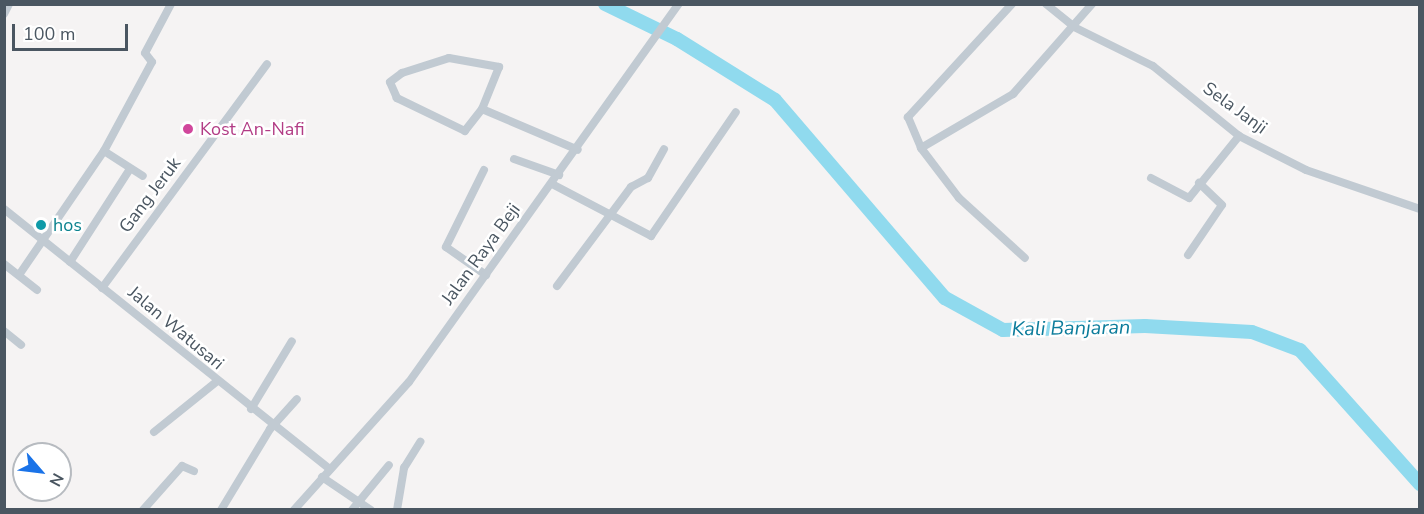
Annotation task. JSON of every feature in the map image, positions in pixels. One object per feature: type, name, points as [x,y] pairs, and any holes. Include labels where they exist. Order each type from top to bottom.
[{"type":"street","points":[[4,14],[9,4]]},
{"type":"street","points":[[19,275],[104,151],[153,62],[145,53],[171,4]]},
{"type":"street","name":"Jalan Raya Beji","points":[[300,508],[322,477],[409,382],[578,150],[679,4]]},
{"type":"street","points":[[1011,4],[910,111],[921,148],[959,198],[1025,258]]},
{"type":"street","name":"Sela Janji","points":[[1046,4],[1074,27],[1153,66],[1239,136],[1306,170],[1419,209]]},
{"type":"street","points":[[921,148],[1014,94],[1092,4]]},
{"type":"street","points":[[449,58],[499,67],[482,109],[465,131],[397,98],[390,82],[402,73],[449,58]]},
{"type":"street","name":"Gang Jeruk","points":[[102,288],[267,64]]},
{"type":"street","points":[[482,109],[578,150]]},
{"type":"street","points":[[552,184],[611,220],[651,236],[736,112]]},
{"type":"street","points":[[1152,177],[1189,198],[1239,136]]},
{"type":"street","points":[[557,286],[611,220],[631,187],[648,178],[664,149]]},
{"type":"street","points":[[104,151],[142,176]]},
{"type":"street","points":[[514,159],[559,175]]},
{"type":"street","points":[[70,262],[130,169]]},
{"type":"street","points":[[484,170],[446,247],[486,275]]},
{"type":"street","points":[[1188,255],[1222,205],[1199,183]]},
{"type":"street","name":"Jalan Watusari","points":[[4,209],[216,382],[330,469]]},
{"type":"street","points":[[4,264],[37,290]]},
{"type":"street","points":[[4,331],[21,345]]},
{"type":"street","points":[[250,409],[292,341]]},
{"type":"street","points":[[154,432],[216,382]]},
{"type":"street","points":[[220,510],[273,427],[297,399]]},
{"type":"street","points":[[397,510],[404,468],[420,441]]},
{"type":"street","points":[[352,510],[389,465]]},
{"type":"street","points":[[146,509],[182,466],[194,471]]},
{"type":"street","points":[[322,477],[371,510]]},
{"type":"waterway","name":"Kali Banjaran","points":[[605,4],[677,39],[775,100],[945,298],[1003,330],[1145,326],[1252,332],[1300,350],[1420,484]]},
{"type":"place","name":"Kost An-Nafi","points":[[188,129]]},
{"type":"place","name":"hos","points":[[41,225]]}]
